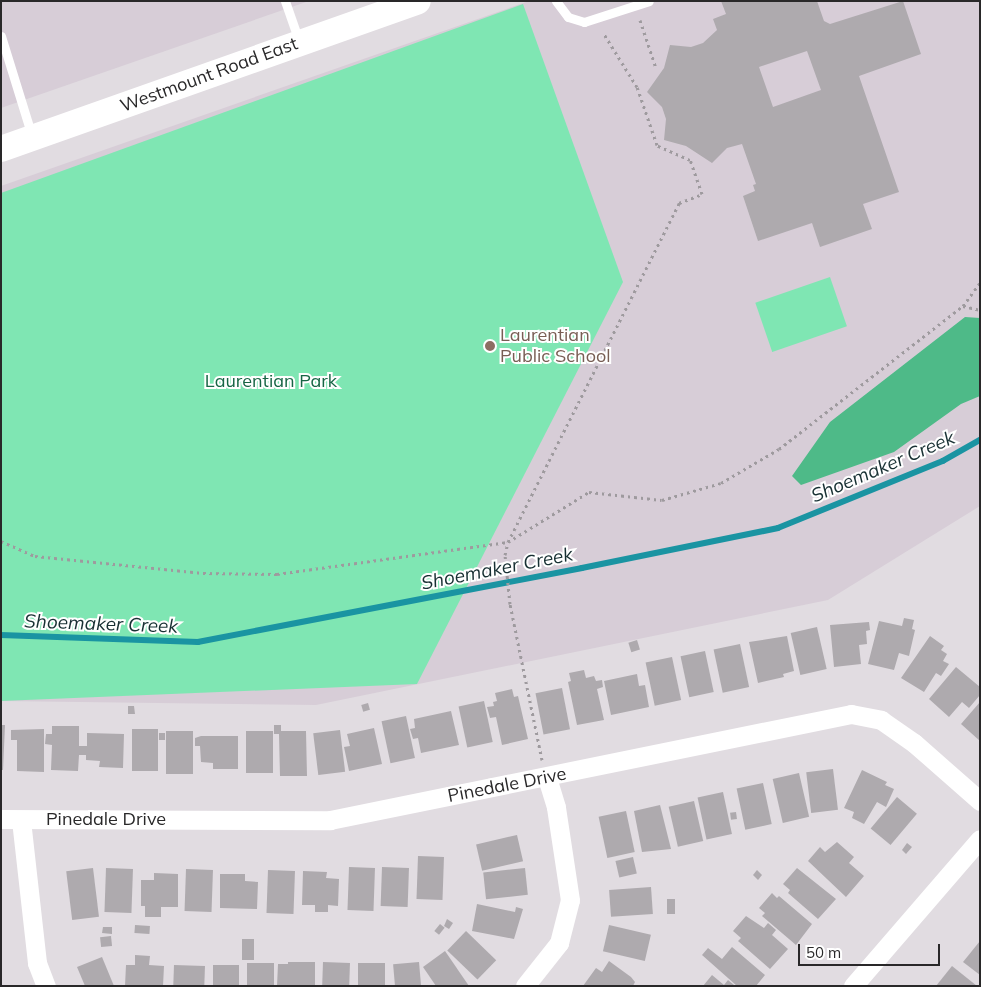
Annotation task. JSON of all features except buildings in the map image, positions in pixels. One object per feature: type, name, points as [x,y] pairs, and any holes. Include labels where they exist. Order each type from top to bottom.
[{"type":"main road","name":"Westmount Road East","points":[[1,149],[408,3]]},
{"type":"street","name":"Pinedale Drive","points":[[1,819],[330,820],[851,714],[881,720],[914,743],[980,801]]},
{"type":"street","points":[[524,986],[559,943],[570,900],[556,807],[547,776]]},
{"type":"street","points":[[21,820],[37,963],[46,986]]},
{"type":"street","points":[[853,986],[980,838]]},
{"type":"lane","points":[[285,1],[300,43]]},
{"type":"lane","points":[[556,1],[568,17],[584,22],[649,1]]},
{"type":"lane","points":[[1,36],[33,138]]},
{"type":"path","points":[[640,20],[656,68]]},
{"type":"path","points":[[547,776],[527,697],[510,604],[506,570],[508,542],[680,203],[702,194],[690,160],[657,145],[637,87],[604,34]]},
{"type":"path","points":[[1,541],[35,556],[203,574],[277,574],[508,542],[589,492],[662,500],[721,483],[779,449],[963,306],[980,283]]},
{"type":"path","points":[[963,306],[980,310]]},
{"type":"shaded area","points":[[1,1],[309,1],[1,108]]},
{"type":"shaded area","name":"Laurentian Public School","points":[[529,1],[980,1],[980,506],[828,600],[316,705],[1,701],[1,186]]},
{"type":"green space","name":"Laurentian Park","points":[[523,4],[623,282],[417,684],[1,701],[1,193]]},
{"type":"green space","points":[[830,277],[847,326],[772,352],[755,303]]},
{"type":"green space","points":[[965,317],[980,318],[980,396],[961,404],[894,452],[801,485],[792,476],[830,422]]},
{"type":"waterway","name":"Shoemaker Creek","points":[[1,635],[198,642],[582,568],[778,528],[943,461],[980,440]]},
{"type":"place","name":"Laurentian Public School","points":[[490,346]]}]
